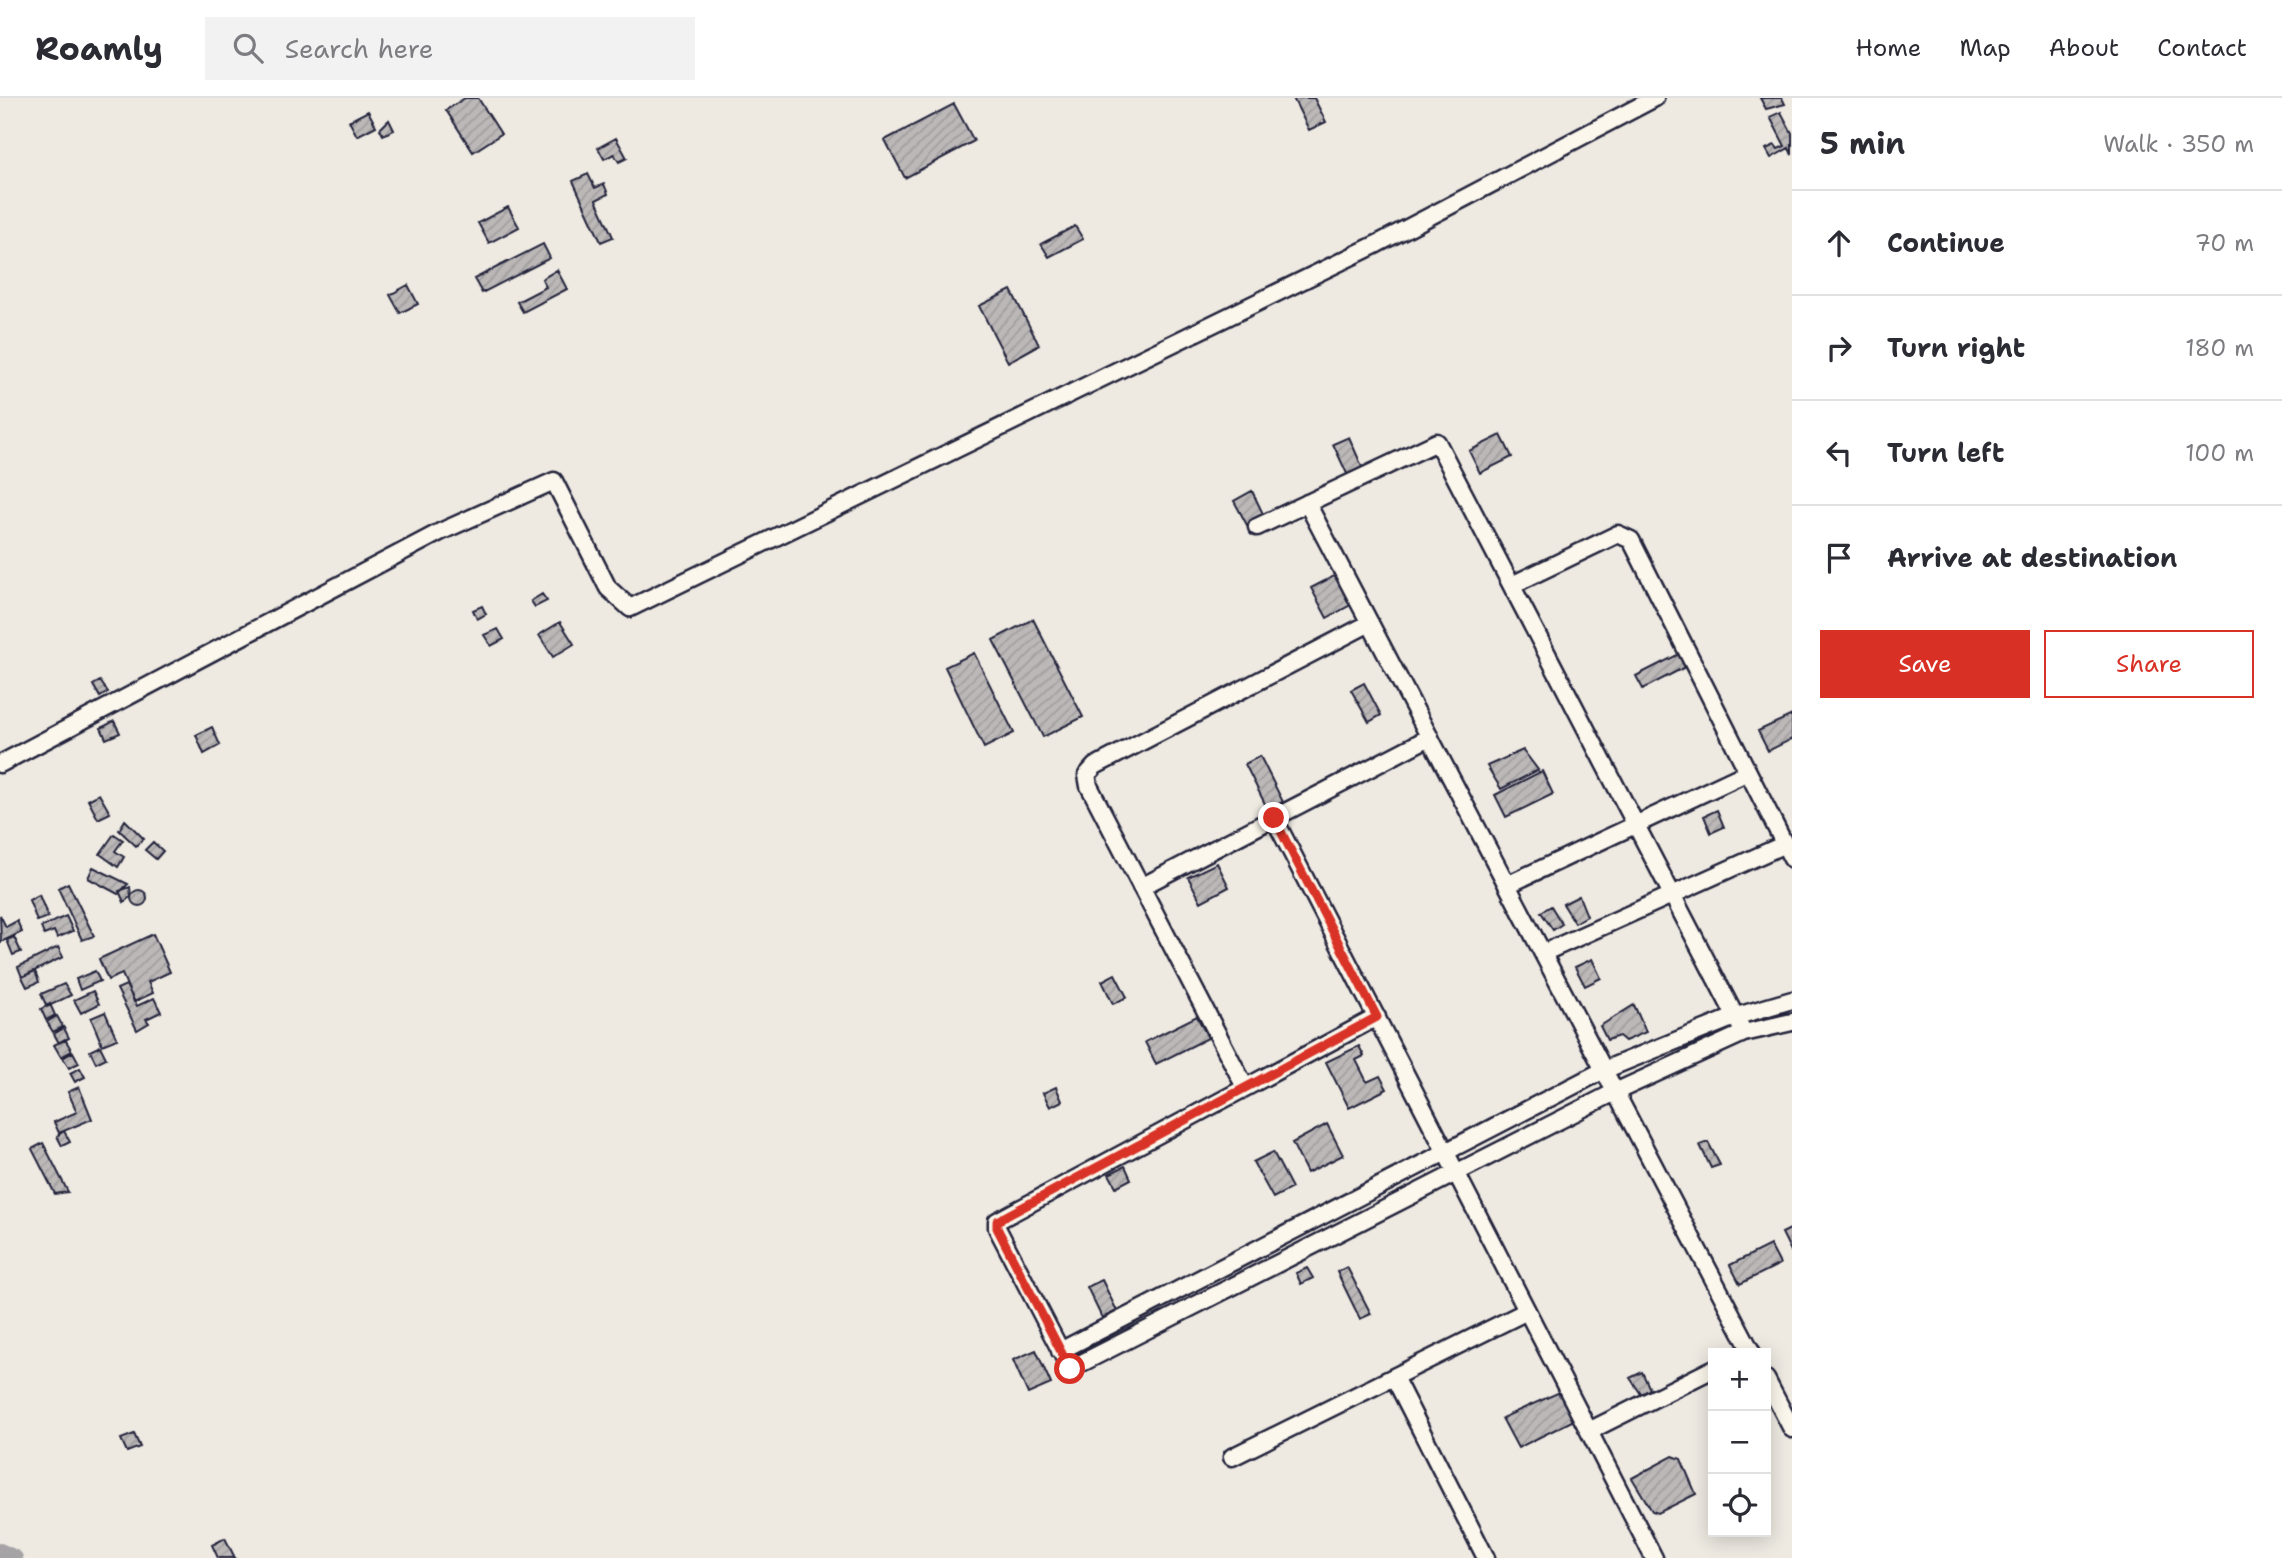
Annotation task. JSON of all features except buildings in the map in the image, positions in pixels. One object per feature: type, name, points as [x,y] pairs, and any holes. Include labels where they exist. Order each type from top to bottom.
[{"type":"street","points":[[0,764],[440,533],[554,481],[608,588],[630,608],[1377,244],[1656,98]]},
{"type":"street","points":[[1257,527],[1437,442],[1744,1033]]},
{"type":"street","points":[[1307,503],[1747,1348]]},
{"type":"street","points":[[1511,584],[1618,534],[1631,540],[1788,852],[1673,894],[1543,953]]},
{"type":"street","points":[[1245,1087],[1089,786],[1087,775],[1095,766],[1370,623]]},
{"type":"street","points":[[1141,887],[1430,737]]},
{"type":"street","points":[[1507,885],[1748,772]]},
{"type":"street","points":[[1274,818],[1654,1558]]},
{"type":"street","points":[[1060,1351],[1604,1070],[1737,1016],[1792,1000]]},
{"type":"street","points":[[1377,1017],[997,1221],[997,1228],[1070,1369],[1615,1092],[1744,1033],[1792,1022]]},
{"type":"street","points":[[1232,1457],[1527,1311]]},
{"type":"street","points":[[1588,1431],[1708,1371]]},
{"type":"street","points":[[1394,1377],[1486,1558]]},
{"type":"street","points":[[1771,1389],[1792,1429]]},
{"type":"waterway","points":[[0,1551],[15,1558]]},
{"type":"route","points":[[1070,1369],[997,1228],[997,1221],[1377,1017],[1274,818]]}]
